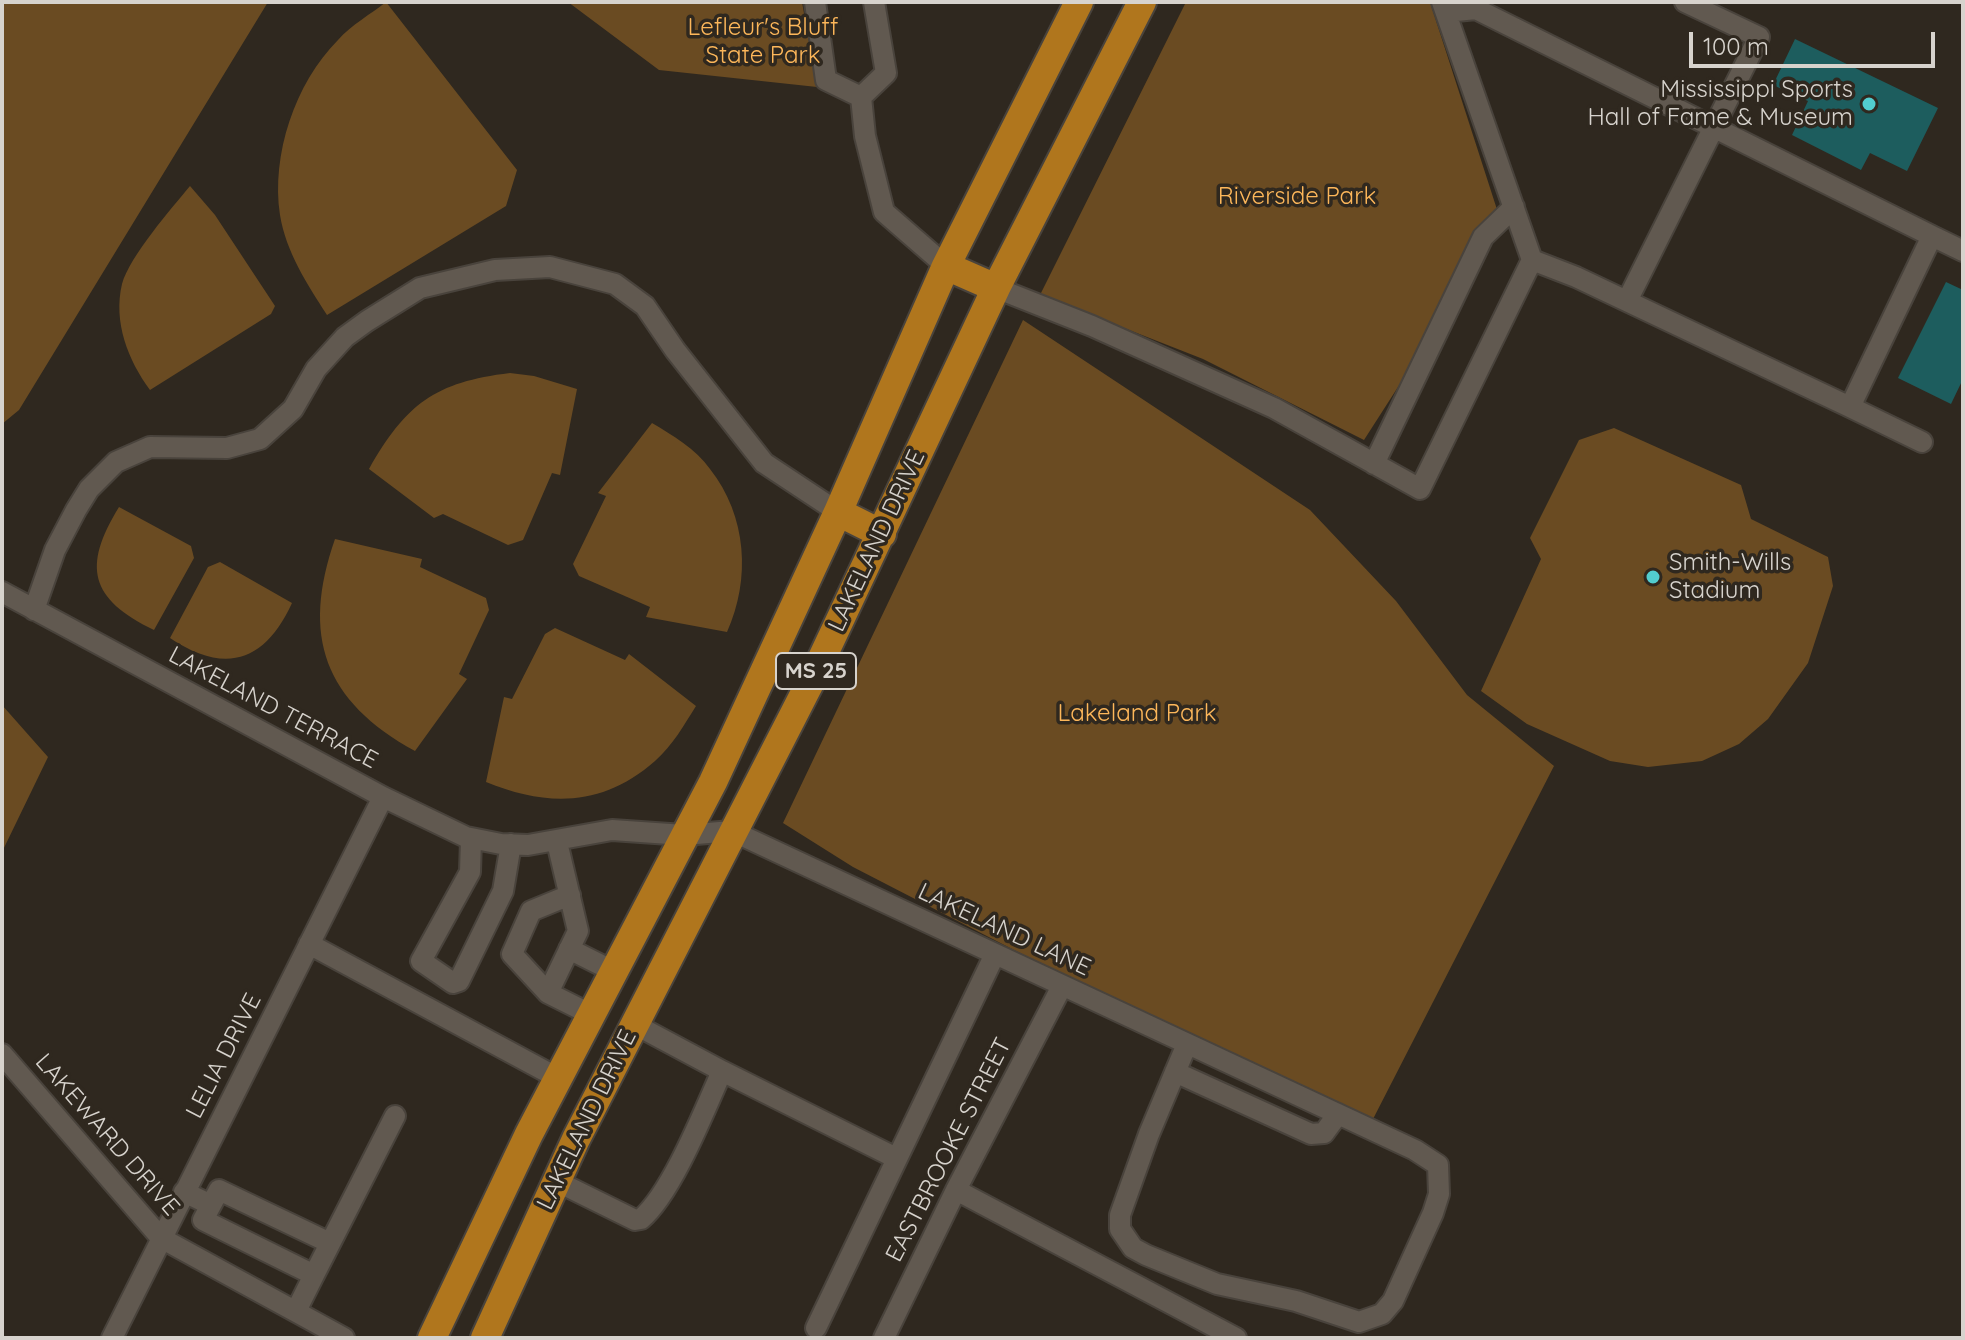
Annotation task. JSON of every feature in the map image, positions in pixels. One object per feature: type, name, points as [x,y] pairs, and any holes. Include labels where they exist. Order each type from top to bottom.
[{"type":"highway","name":"LAKELAND DRIVE","points":[[432,1338],[590,1014],[713,782],[838,512],[946,266],[1079,2]]},
{"type":"highway","name":"LAKELAND DRIVE","points":[[485,1338],[556,1181],[816,671],[996,288],[1142,2]]},
{"type":"highway","points":[[946,266],[996,288]]},
{"type":"highway","points":[[838,512],[882,534]]},
{"type":"street","points":[[815,2],[826,80],[861,97]]},
{"type":"street","points":[[861,97],[886,73],[874,2]]},
{"type":"street","points":[[1627,301],[1759,37],[1685,2]]},
{"type":"street","points":[[996,288],[1184,366],[1274,408],[1420,489],[1532,260],[1444,7],[1476,9],[1963,251]]},
{"type":"street","points":[[861,97],[865,136],[884,212],[946,266]]},
{"type":"street","points":[[1374,464],[1483,237],[1514,207]]},
{"type":"street","points":[[1850,407],[1932,236]]},
{"type":"street","points":[[1532,260],[1576,277],[1922,442]]},
{"type":"street","points":[[34,610],[55,550],[76,510],[89,489],[116,462],[150,447],[227,448],[260,439],[293,409],[316,369],[345,337],[367,321],[420,288],[495,270],[550,267],[615,284],[645,306],[675,350],[764,463],[838,512]]},
{"type":"street","name":"LAKELAND TERRACE","points":[[2,592],[383,797],[471,839],[519,845]]},
{"type":"street","name":"LELIA DRIVE","points":[[112,1338],[383,797]]},
{"type":"street","name":"LAKELAND LANE","points":[[519,845],[557,842],[612,830],[684,835],[732,831],[1415,1150],[1438,1165],[1439,1194],[1393,1301],[1382,1314],[1359,1322],[1296,1301],[1217,1284],[1133,1248],[1120,1229],[1120,1215],[1175,1072]]},
{"type":"street","points":[[471,839],[470,872],[421,961],[453,983],[459,981],[503,891],[519,845]]},
{"type":"street","points":[[548,993],[578,931],[557,842]]},
{"type":"street","points":[[570,895],[531,911],[512,954],[548,993],[590,1014]]},
{"type":"street","points":[[309,944],[558,1078]]},
{"type":"street","points":[[569,949],[613,971]]},
{"type":"street","points":[[816,1328],[995,954]]},
{"type":"street","name":"EASTBROOKE STREET","points":[[884,1338],[956,1190],[1062,986]]},
{"type":"street","points":[[634,1024],[896,1158]]},
{"type":"street","points":[[1187,1044],[1175,1072],[1311,1134],[1324,1133],[1338,1114]]},
{"type":"street","name":"LAKEWARD DRIVE","points":[[2,1054],[161,1238],[335,1335]]},
{"type":"street","points":[[556,1181],[635,1220],[641,1219],[656,1202],[672,1175],[722,1071]]},
{"type":"street","points":[[296,1311],[395,1116]]},
{"type":"street","points":[[314,1275],[203,1220],[219,1190],[330,1243]]},
{"type":"street","points":[[956,1190],[1236,1338]]},
{"type":"street","points":[[184,1192],[211,1205]]},
{"type":"green space","points":[[2,2],[268,2],[19,410],[2,424]]},
{"type":"green space","points":[[386,2],[517,170],[506,206],[327,315],[298,267],[283,229],[278,192],[283,145],[298,98],[323,57],[349,29]]},
{"type":"green space","name":"Lefleur's Bluff State Park","points":[[568,2],[802,2],[817,87],[659,70]]},
{"type":"green space","name":"Riverside Park","points":[[1186,2],[1430,2],[1502,225],[1364,440],[1203,359],[1040,295]]},
{"type":"green space","points":[[190,186],[215,215],[275,306],[271,314],[150,390],[124,340],[119,312],[122,284],[142,247]]},
{"type":"green space","name":"Lakeland Park","points":[[1023,320],[1310,510],[1396,601],[1467,695],[1554,766],[1372,1121],[1105,997],[853,867],[783,823]]},
{"type":"green space","points":[[510,373],[534,376],[577,389],[560,475],[552,473],[523,540],[508,545],[443,514],[434,518],[369,469],[396,428],[425,400],[462,383]]},
{"type":"green space","points":[[652,423],[698,455],[722,487],[732,507],[738,527],[742,570],[735,612],[727,632],[646,617],[650,607],[579,576],[573,564],[606,496],[598,493]]},
{"type":"green space","name":"Smith-Wills Stadium","points":[[1614,428],[1741,485],[1751,519],[1828,557],[1833,586],[1808,663],[1768,719],[1739,744],[1702,761],[1648,767],[1610,761],[1527,724],[1481,691],[1541,559],[1530,538],[1579,440]]},
{"type":"green space","points":[[119,507],[191,546],[194,558],[154,630],[116,606],[99,579],[97,564],[100,547]]},
{"type":"green space","points":[[335,539],[422,559],[420,567],[486,598],[489,610],[459,674],[467,679],[415,751],[384,732],[359,710],[341,688],[328,663],[321,636],[320,606]]},
{"type":"green space","points":[[220,562],[292,603],[269,639],[256,650],[226,659],[190,650],[170,638],[208,567]]},
{"type":"green space","points":[[555,628],[625,660],[629,654],[696,706],[678,735],[655,761],[615,787],[574,798],[531,796],[486,782],[504,697],[512,699],[545,634]]},
{"type":"green space","points":[[2,705],[48,757],[2,852]]},
{"type":"building","name":"Mississippi Sports Hall of Fame & Museum","points":[[1795,39],[1938,108],[1907,171],[1870,153],[1861,170],[1792,135],[1808,101],[1773,85]]},
{"type":"building","points":[[1946,282],[1963,290],[1963,379],[1951,404],[1898,378]]},
{"type":"place","name":"Mississippi Sports Hall of Fame & Museum","points":[[1869,104]]},
{"type":"place","name":"Smith-Wills Stadium","points":[[1653,577]]}]
